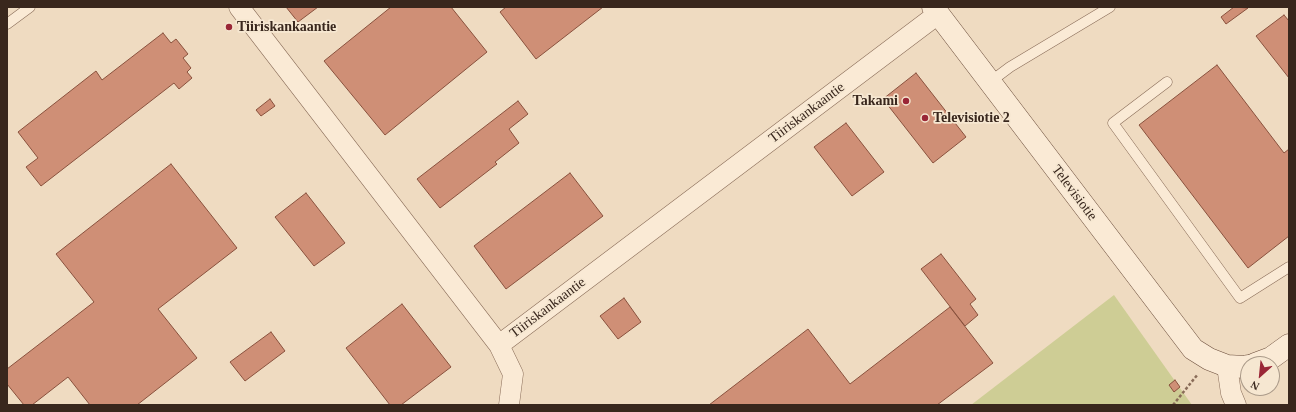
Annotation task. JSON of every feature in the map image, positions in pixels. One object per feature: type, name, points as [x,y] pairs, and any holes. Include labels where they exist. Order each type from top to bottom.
[{"type":"street","name":"Tiiriskankaantie","points":[[239,7],[499,345],[935,11]]},
{"type":"street","name":"Televisiotie","points":[[935,11],[1193,349],[1218,362]]},
{"type":"street","points":[[499,345],[513,374],[508,405]]},
{"type":"street","points":[[1274,356],[1289,346]]},
{"type":"street","points":[[1218,362],[1240,365]]},
{"type":"street","points":[[1218,362],[1236,405]]},
{"type":"lane","points":[[7,24],[30,7]]},
{"type":"lane","points":[[990,82],[1010,67],[1110,7]]},
{"type":"lane","points":[[1167,82],[1114,123],[1240,298],[1289,268]]},
{"type":"path","points":[[1173,405],[1218,362]]},
{"type":"shaded area","points":[[1114,295],[1192,405],[971,405]]},
{"type":"building","points":[[286,7],[318,7],[298,22]]},
{"type":"building","points":[[391,7],[451,7],[487,52],[385,135],[324,61]]},
{"type":"building","points":[[506,7],[603,7],[536,59],[500,12]]},
{"type":"building","points":[[1234,7],[1248,8],[1226,24],[1221,17]]},
{"type":"building","points":[[1284,15],[1289,21],[1289,78],[1256,36]]},
{"type":"building","points":[[163,33],[171,43],[176,39],[188,54],[183,58],[191,68],[187,72],[192,78],[179,89],[174,83],[41,186],[26,167],[38,158],[18,132],[96,71],[102,80]]},
{"type":"building","points":[[1217,65],[1284,153],[1289,149],[1289,236],[1248,268],[1139,125]]},
{"type":"building","name":"Televisiotie 2","points":[[916,73],[966,137],[933,163],[883,99]]},
{"type":"building","points":[[270,99],[275,106],[261,116],[256,110]]},
{"type":"building","points":[[518,101],[528,114],[509,129],[519,143],[495,162],[497,164],[440,208],[417,179]]},
{"type":"building","points":[[846,123],[884,172],[852,196],[814,147]]},
{"type":"building","points":[[171,164],[237,248],[158,309],[197,358],[137,405],[90,405],[68,377],[32,405],[24,405],[7,384],[7,369],[94,302],[56,254]]},
{"type":"building","points":[[570,173],[603,216],[506,289],[474,246]]},
{"type":"building","points":[[306,193],[345,243],[314,266],[275,217]]},
{"type":"building","points":[[941,254],[976,299],[970,304],[978,315],[965,326],[921,269]]},
{"type":"building","points":[[624,298],[641,322],[618,339],[600,316]]},
{"type":"building","points":[[402,304],[451,367],[401,405],[390,405],[346,348]]},
{"type":"building","points":[[950,307],[993,363],[937,405],[709,405],[808,329],[850,384]]},
{"type":"building","points":[[271,332],[285,351],[245,381],[230,362]]},
{"type":"building","points":[[1175,380],[1180,387],[1174,392],[1169,385]]},
{"type":"place","name":"Tiiriskankaantie","points":[[229,27]]},
{"type":"place","name":"Takami","points":[[906,101]]},
{"type":"place","name":"Televisiotie 2","points":[[925,118]]}]
